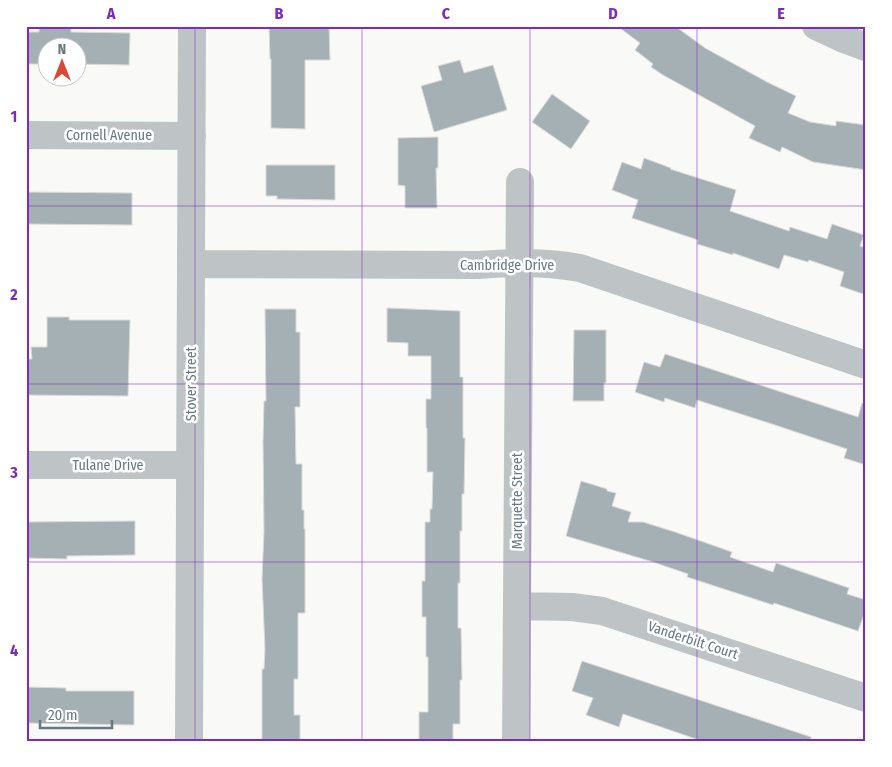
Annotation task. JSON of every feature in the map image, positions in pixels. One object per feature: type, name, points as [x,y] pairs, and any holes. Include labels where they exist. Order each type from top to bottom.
[{"type":"street","name":"Stover Street","points":[[189,741],[192,26]]},
{"type":"street","points":[[816,26],[844,39],[866,46]]},
{"type":"street","name":"Cornell Avenue","points":[[26,134],[192,136]]},
{"type":"street","name":"Marquette Street","points":[[516,741],[520,182]]},
{"type":"street","name":"Cambridge Drive","points":[[191,264],[478,264],[518,262],[580,268],[866,365]]},
{"type":"street","name":"Tulane Drive","points":[[26,465],[190,465]]},
{"type":"street","name":"Vanderbilt Court","points":[[517,606],[572,607],[602,611],[866,698]]},
{"type":"building","points":[[39,26],[71,26],[71,32],[130,33],[129,65],[88,64],[88,38],[38,38],[38,64],[26,64],[26,32],[39,32]]},
{"type":"building","points":[[269,26],[329,26],[330,60],[305,60],[305,129],[271,128]]},
{"type":"building","points":[[617,26],[675,26],[705,48],[796,96],[788,113],[810,122],[836,126],[836,121],[866,125],[866,170],[813,162],[782,147],[780,152],[749,138],[755,126],[651,67],[653,64],[635,50],[640,43]]},
{"type":"building","points":[[460,60],[464,73],[493,65],[507,110],[434,132],[421,86],[442,80],[438,66]]},
{"type":"building","points":[[552,94],[590,121],[571,149],[532,122]]},
{"type":"building","points":[[438,137],[438,168],[436,168],[437,208],[405,208],[405,186],[398,185],[398,138]]},
{"type":"building","points":[[644,158],[670,169],[736,190],[730,211],[789,231],[790,227],[827,239],[832,224],[864,235],[860,246],[866,248],[866,295],[840,286],[844,272],[809,260],[808,262],[784,255],[779,269],[733,253],[733,255],[697,244],[698,240],[632,218],[638,200],[612,190],[622,162],[641,169]]},
{"type":"building","points":[[266,165],[335,165],[335,200],[277,199],[277,196],[266,196]]},
{"type":"building","points":[[26,192],[132,193],[132,225],[26,224]]},
{"type":"building","points":[[387,308],[460,311],[460,377],[463,377],[463,438],[465,438],[464,494],[462,494],[462,531],[460,531],[460,583],[458,583],[458,628],[461,628],[462,680],[460,680],[460,724],[453,724],[453,741],[419,741],[419,712],[428,712],[428,657],[426,657],[426,617],[422,617],[422,581],[425,581],[425,522],[430,522],[430,509],[432,509],[433,472],[427,472],[426,428],[426,399],[431,399],[431,356],[408,356],[408,343],[387,342]]},
{"type":"building","points":[[265,309],[296,309],[296,332],[300,332],[300,407],[295,407],[296,464],[302,464],[302,510],[304,510],[305,529],[305,613],[298,613],[298,679],[294,679],[294,715],[300,715],[300,741],[262,741],[262,669],[264,669],[265,649],[262,578],[264,532],[263,442],[264,401],[266,401]]},
{"type":"building","points":[[47,317],[69,317],[69,320],[130,320],[128,396],[26,395],[26,359],[32,359],[31,347],[47,347]]},
{"type":"building","points":[[574,330],[606,330],[604,401],[573,401]]},
{"type":"building","points":[[665,354],[858,417],[862,403],[866,404],[866,465],[844,458],[847,449],[697,400],[695,408],[665,398],[664,402],[635,392],[644,362],[660,367]]},
{"type":"building","points":[[581,481],[616,493],[612,506],[631,512],[628,522],[643,522],[675,532],[732,552],[730,557],[773,572],[776,563],[849,588],[847,594],[866,600],[866,609],[858,631],[687,577],[688,574],[653,562],[566,536]]},
{"type":"building","points":[[135,521],[135,555],[67,556],[67,559],[26,558],[26,522]]},
{"type":"building","points":[[582,661],[811,737],[811,741],[702,741],[623,714],[619,727],[586,715],[593,698],[572,691]]},
{"type":"building","points":[[26,687],[66,688],[66,691],[134,691],[134,725],[26,723]]}]
